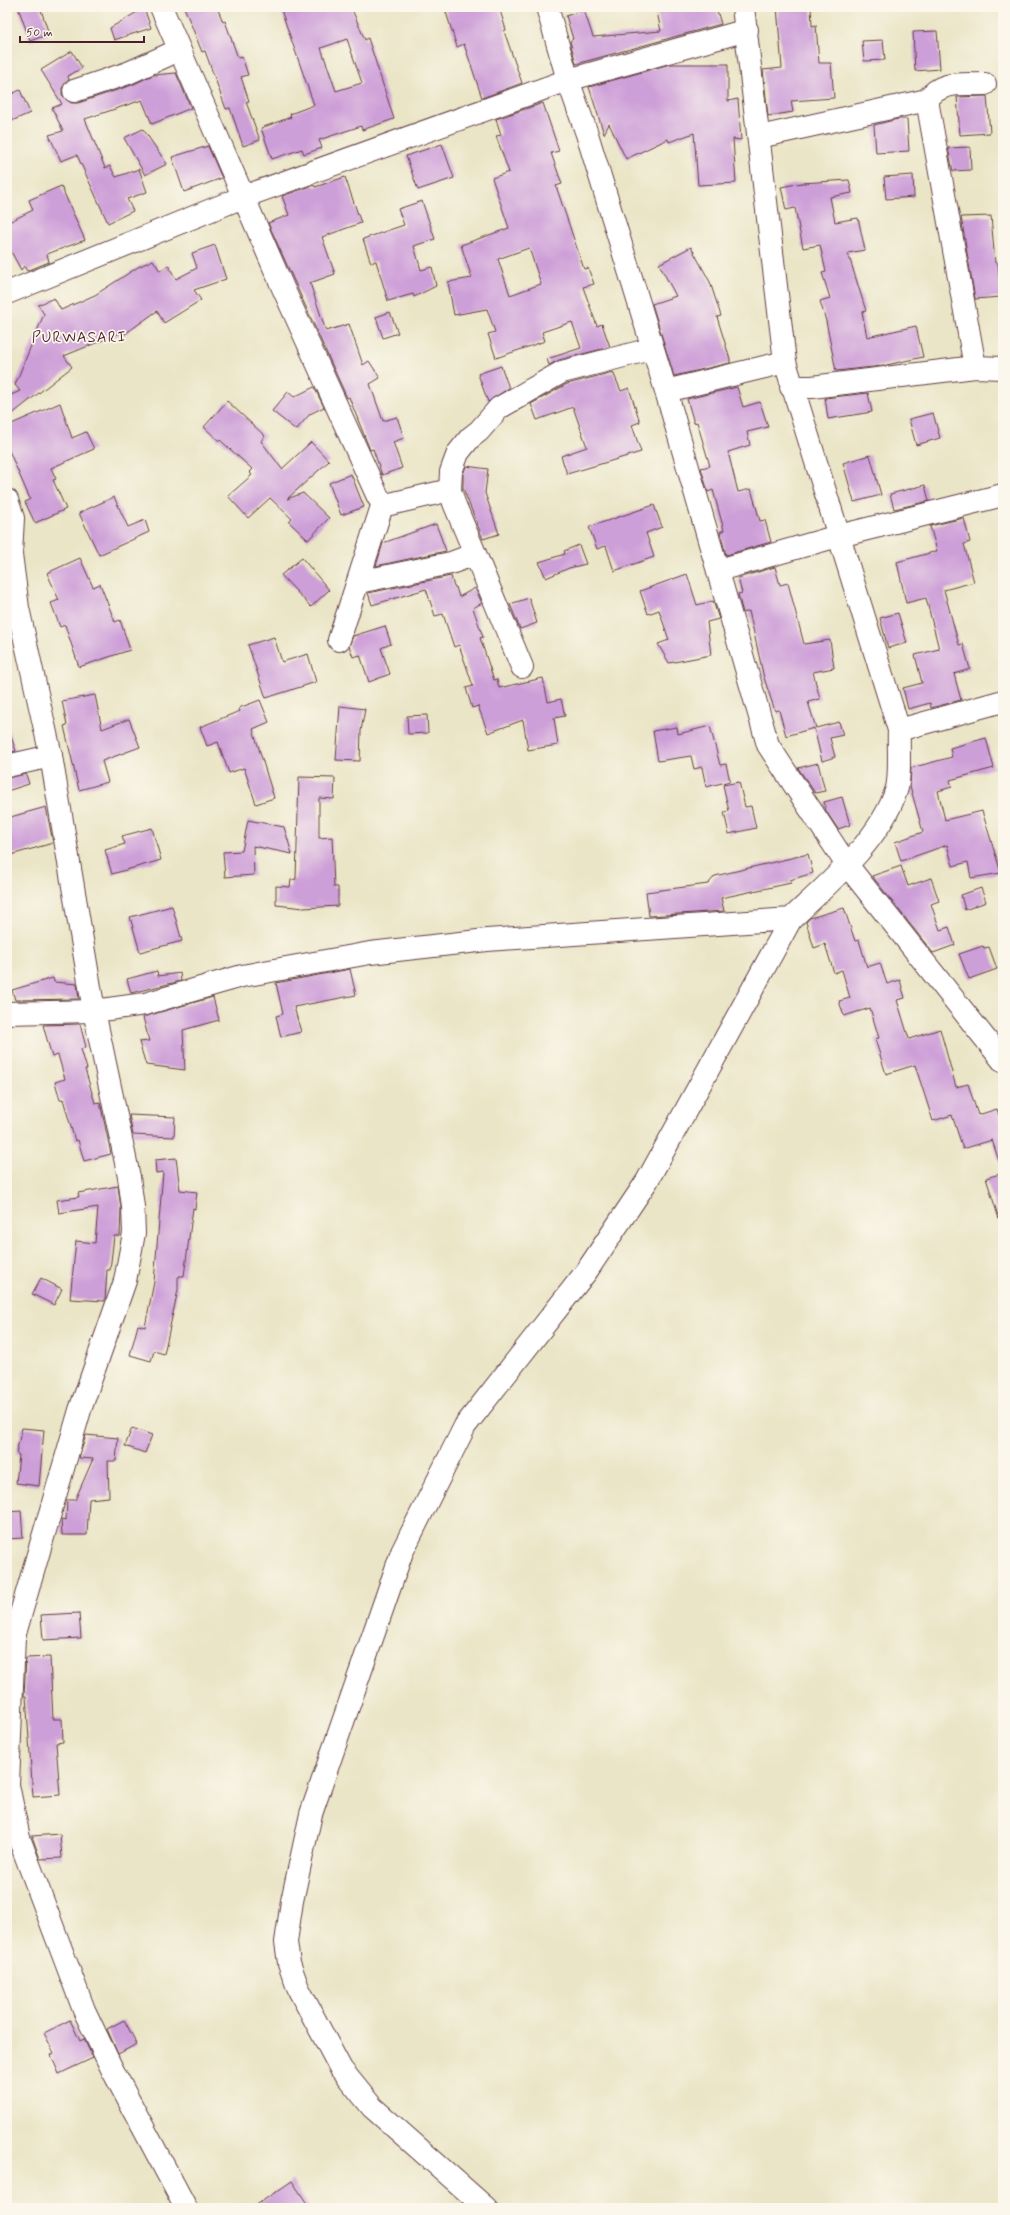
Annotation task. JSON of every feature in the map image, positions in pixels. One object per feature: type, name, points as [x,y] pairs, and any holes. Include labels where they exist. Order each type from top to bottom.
[{"type":"street","points":[[161,7],[282,288],[378,497],[383,503],[390,504],[450,490]]},
{"type":"street","points":[[547,7],[568,80],[588,134],[651,349],[666,391],[768,745],[847,865],[1003,1061]]},
{"type":"street","points":[[486,2208],[372,2108],[341,2069],[298,1988],[289,1963],[286,1942],[292,1901],[311,1814],[402,1552],[465,1426],[586,1272],[647,1181],[791,919],[847,865],[883,820],[897,790],[899,730],[828,539],[785,362],[747,30],[743,7]]},
{"type":"street","points":[[7,293],[243,197],[568,80],[747,30]]},
{"type":"street","points":[[74,91],[128,73],[179,50]]},
{"type":"street","points":[[759,137],[926,100],[933,92],[943,86],[985,84]]},
{"type":"street","points":[[926,100],[975,367]]},
{"type":"street","points":[[522,667],[450,490],[451,472],[458,453],[470,438],[479,431],[499,408],[562,372],[651,349]]},
{"type":"street","points":[[666,391],[785,362]]},
{"type":"street","points":[[791,387],[812,387],[975,367],[1003,368]]},
{"type":"street","points":[[718,570],[828,539],[1003,495]]},
{"type":"street","points":[[7,500],[13,518],[11,554],[18,608],[51,756],[94,1011],[129,1177],[133,1207],[131,1253],[125,1281],[80,1410],[10,1637],[8,1785],[19,1838],[84,2010],[112,2069],[186,2208]]},
{"type":"street","points":[[339,640],[359,582],[383,503]]},
{"type":"street","points":[[359,582],[451,563],[475,554]]},
{"type":"street","points":[[899,730],[1003,701]]},
{"type":"street","points":[[7,766],[51,756]]},
{"type":"street","points":[[7,1013],[94,1011],[145,1004],[242,976],[370,953],[487,940],[791,919]]},
{"type":"building","points":[[18,7],[40,7],[49,34],[30,41]]},
{"type":"building","points":[[184,7],[217,7],[223,22],[225,21],[238,58],[242,57],[248,75],[241,77],[249,101],[246,102],[260,140],[243,146],[230,108],[226,109],[205,51],[202,52]]},
{"type":"building","points":[[280,7],[351,7],[365,40],[368,38],[394,119],[362,130],[361,126],[319,140],[322,148],[304,154],[302,149],[272,159],[261,128],[291,117],[290,114],[314,105]],"holes":[[[347,39],[362,83],[336,91],[321,48]]]},
{"type":"building","points":[[452,7],[499,7],[506,30],[504,31],[522,83],[482,98],[464,44],[457,47],[445,9]]},
{"type":"building","points":[[656,7],[716,7],[721,24],[576,64],[570,41],[573,39],[566,16],[584,10],[593,37],[661,31]]},
{"type":"building","points":[[777,7],[811,7],[812,26],[816,25],[819,63],[831,63],[834,98],[791,101],[793,112],[768,116],[763,70],[782,68]]},
{"type":"building","points":[[144,8],[151,28],[114,40],[110,28]]},
{"type":"building","points":[[937,31],[940,69],[915,71],[913,32]]},
{"type":"building","points":[[883,40],[885,60],[864,61],[862,41]]},
{"type":"building","points":[[72,51],[82,68],[68,76],[69,80],[62,88],[62,95],[71,103],[78,103],[132,85],[153,75],[176,73],[191,108],[152,124],[142,100],[85,119],[105,168],[110,166],[116,177],[139,169],[147,192],[127,199],[133,211],[108,223],[77,155],[61,161],[49,135],[63,131],[52,108],[62,104],[41,70]]},
{"type":"building","points":[[670,64],[728,64],[728,101],[738,99],[741,140],[733,139],[736,183],[698,185],[694,133],[669,142],[668,139],[626,159],[609,124],[604,134],[589,87]]},
{"type":"building","points":[[20,90],[30,113],[7,123],[7,96]]},
{"type":"building","points":[[987,96],[990,133],[960,135],[957,97]]},
{"type":"building","points":[[543,103],[559,151],[551,153],[562,184],[556,186],[584,269],[588,268],[594,284],[583,287],[597,326],[602,324],[610,347],[559,360],[549,365],[547,359],[581,348],[572,322],[542,332],[545,341],[496,358],[488,334],[495,332],[487,309],[454,315],[448,282],[472,278],[461,245],[509,228],[492,178],[509,172],[496,136],[501,135],[496,119]],"holes":[[[529,248],[541,284],[510,295],[498,259]]]},
{"type":"building","points":[[898,119],[907,119],[909,151],[876,153],[874,125]]},
{"type":"building","points":[[143,129],[167,164],[145,175],[124,138]]},
{"type":"building","points":[[442,144],[454,178],[418,190],[406,156]]},
{"type":"building","points":[[208,146],[222,178],[184,192],[172,157]]},
{"type":"building","points":[[970,147],[971,170],[953,171],[948,148]]},
{"type":"building","points":[[913,175],[914,197],[886,199],[884,177]]},
{"type":"building","points":[[345,177],[361,223],[322,237],[335,274],[310,283],[326,331],[349,324],[363,365],[369,361],[380,378],[370,384],[383,421],[397,417],[404,438],[393,442],[402,468],[382,475],[373,449],[370,450],[349,397],[347,398],[268,223],[289,215],[282,196],[314,185],[315,187]]},
{"type":"building","points":[[849,180],[852,193],[830,197],[835,222],[858,218],[865,250],[848,253],[866,311],[862,312],[867,337],[916,326],[923,357],[882,366],[836,371],[826,321],[820,301],[830,298],[822,273],[826,272],[820,245],[803,248],[795,208],[786,210],[781,187],[802,183]]},
{"type":"building","points":[[61,186],[85,240],[47,254],[49,262],[27,271],[24,266],[21,270],[7,244],[7,223],[33,210],[29,200]]},
{"type":"building","points":[[422,201],[435,239],[414,246],[421,270],[432,267],[436,286],[414,297],[413,294],[388,301],[376,261],[371,263],[363,239],[404,225],[398,209]]},
{"type":"building","points":[[991,216],[995,263],[998,263],[1001,297],[975,299],[961,217]]},
{"type":"building","points":[[215,245],[226,279],[194,290],[201,300],[164,323],[157,311],[122,336],[120,333],[64,356],[72,367],[7,418],[7,405],[11,395],[20,391],[15,385],[44,314],[38,305],[54,298],[61,310],[95,295],[138,267],[153,260],[160,271],[168,265],[176,279],[197,268],[192,253]]},
{"type":"building","points":[[691,247],[710,282],[721,316],[717,317],[730,363],[674,376],[652,304],[676,296],[659,264]]},
{"type":"building","points":[[390,312],[398,333],[383,338],[376,317]]},
{"type":"building","points":[[501,366],[509,388],[488,402],[478,374]]},
{"type":"building","points":[[613,372],[621,391],[629,388],[640,422],[632,425],[641,452],[567,474],[561,456],[587,447],[573,407],[537,420],[531,404],[567,384]]},
{"type":"building","points":[[314,387],[324,407],[310,414],[296,430],[272,411],[288,392],[294,397]]},
{"type":"building","points":[[737,387],[743,407],[760,402],[768,427],[747,432],[750,445],[728,452],[738,492],[751,489],[760,521],[765,520],[771,542],[726,555],[720,532],[724,530],[713,490],[708,492],[701,468],[710,466],[697,422],[694,423],[687,399]]},
{"type":"building","points":[[868,393],[872,412],[828,419],[825,398]]},
{"type":"building","points":[[227,401],[265,436],[261,441],[282,469],[311,442],[329,461],[287,499],[303,493],[329,518],[308,540],[289,522],[292,519],[270,498],[248,518],[228,496],[252,475],[249,472],[252,469],[204,427]]},
{"type":"building","points":[[60,403],[72,438],[86,432],[94,449],[51,468],[56,479],[53,480],[66,509],[35,523],[25,502],[30,499],[7,446],[7,426]]},
{"type":"building","points":[[933,413],[940,438],[916,445],[909,419]]},
{"type":"building","points":[[870,455],[881,495],[854,502],[843,463]]},
{"type":"building","points":[[466,466],[488,469],[485,493],[499,534],[483,539],[463,488],[463,475]]},
{"type":"building","points":[[351,474],[364,507],[341,515],[329,483]]},
{"type":"building","points":[[925,485],[929,501],[894,509],[890,494]]},
{"type":"building","points":[[114,497],[128,527],[145,520],[149,532],[99,555],[79,513]]},
{"type":"building","points":[[654,505],[662,527],[646,533],[654,557],[614,571],[606,546],[597,549],[589,527]]},
{"type":"building","points":[[964,518],[970,542],[964,544],[974,582],[944,590],[959,645],[963,644],[970,669],[954,674],[961,700],[931,708],[930,703],[908,709],[903,688],[922,683],[915,655],[939,649],[926,598],[906,603],[897,562],[937,551],[930,526]]},
{"type":"building","points":[[436,524],[446,551],[376,566],[383,543]]},
{"type":"building","points":[[579,545],[586,564],[569,568],[546,578],[539,562],[565,554],[564,551]]},
{"type":"building","points":[[80,558],[93,587],[100,584],[115,622],[120,620],[130,650],[79,667],[65,625],[60,627],[51,603],[59,600],[47,573]]},
{"type":"building","points":[[302,558],[329,590],[311,607],[281,575]]},
{"type":"building","points":[[775,567],[780,585],[788,583],[804,644],[830,640],[834,668],[813,672],[820,699],[808,702],[816,728],[839,722],[843,735],[830,738],[835,757],[822,761],[814,728],[786,736],[779,710],[775,711],[764,678],[749,611],[743,613],[738,594],[742,593],[738,578]]},
{"type":"building","points":[[687,574],[697,605],[713,601],[719,619],[707,622],[711,655],[669,663],[658,644],[669,640],[659,610],[648,614],[640,591]]},
{"type":"building","points":[[451,576],[459,597],[475,588],[482,603],[473,608],[483,637],[480,638],[494,680],[497,679],[499,688],[543,678],[548,702],[561,699],[565,716],[554,718],[558,745],[528,750],[523,720],[488,733],[478,706],[472,708],[466,688],[473,686],[459,645],[454,647],[443,614],[435,616],[426,589],[372,605],[368,593]]},
{"type":"building","points":[[529,598],[537,623],[520,629],[510,604]]},
{"type":"building","points":[[898,613],[907,643],[888,648],[880,618]]},
{"type":"building","points":[[385,626],[391,644],[381,648],[390,674],[369,682],[360,655],[353,657],[349,646],[353,636]]},
{"type":"building","points":[[274,637],[282,662],[308,654],[316,682],[266,698],[248,645]]},
{"type":"building","points":[[95,695],[102,729],[129,719],[140,747],[102,761],[108,782],[79,790],[64,726],[67,725],[62,701]]},
{"type":"building","points":[[260,700],[269,722],[253,729],[274,798],[256,804],[244,768],[229,773],[218,742],[207,746],[200,727],[240,711],[239,708]]},
{"type":"building","points":[[340,706],[365,709],[361,731],[360,761],[336,760]]},
{"type":"building","points":[[427,715],[428,733],[408,734],[407,716]]},
{"type":"building","points":[[710,726],[720,765],[726,764],[730,781],[706,787],[702,767],[694,769],[691,756],[658,761],[653,731],[677,727],[678,734]]},
{"type":"building","points":[[7,731],[9,731],[16,751],[7,753]]},
{"type":"building","points":[[986,738],[994,768],[950,780],[952,787],[938,791],[945,820],[982,811],[1001,873],[971,878],[968,862],[953,866],[947,845],[901,861],[895,842],[923,832],[910,786],[911,768],[952,757],[950,748]]},
{"type":"building","points":[[818,763],[825,791],[815,793],[798,768]]},
{"type":"building","points":[[26,774],[29,784],[7,791],[7,778]]},
{"type":"building","points":[[299,777],[335,778],[334,799],[319,798],[319,838],[332,837],[334,887],[338,887],[338,906],[304,908],[276,905],[276,886],[290,887],[291,880],[296,879]]},
{"type":"building","points":[[739,782],[745,807],[751,806],[756,828],[729,834],[724,812],[729,811],[723,785]]},
{"type":"building","points":[[842,797],[850,825],[838,829],[826,811],[824,802]]},
{"type":"building","points":[[46,807],[53,843],[7,856],[7,818]]},
{"type":"building","points":[[248,820],[284,827],[292,854],[253,846],[254,875],[225,877],[223,852],[242,851]]},
{"type":"building","points":[[152,828],[161,860],[112,874],[105,850],[125,844],[122,836]]},
{"type":"building","points":[[808,854],[813,873],[790,880],[791,883],[721,898],[724,911],[649,916],[646,892],[708,884],[715,876]]},
{"type":"building","points":[[901,866],[908,886],[931,878],[939,901],[931,904],[940,930],[949,927],[955,945],[933,953],[872,876]]},
{"type":"building","points":[[981,888],[986,902],[965,910],[961,895]]},
{"type":"building","points":[[172,906],[182,941],[140,952],[130,917]]},
{"type":"building","points":[[844,908],[855,941],[859,940],[867,967],[880,963],[887,984],[900,980],[905,998],[897,1000],[909,1039],[940,1029],[956,1087],[968,1084],[978,1115],[997,1109],[1003,1129],[1003,1164],[1000,1164],[992,1140],[963,1149],[952,1115],[933,1121],[915,1065],[886,1074],[875,1039],[879,1038],[870,1008],[844,1016],[839,1001],[850,998],[842,970],[834,973],[825,944],[814,948],[806,922],[810,918]]},
{"type":"building","points":[[983,946],[984,948],[989,947],[997,969],[969,979],[959,954]]},
{"type":"building","points":[[350,969],[356,995],[294,1007],[301,1032],[281,1037],[276,1016],[283,1014],[276,983]]},
{"type":"building","points":[[157,971],[158,976],[180,973],[181,981],[131,993],[127,979]]},
{"type":"building","points":[[53,978],[54,982],[77,984],[79,999],[15,1000],[12,990]]},
{"type":"building","points":[[213,997],[219,1020],[183,1030],[185,1070],[146,1065],[139,1042],[149,1041],[143,1017]]},
{"type":"building","points":[[80,1024],[86,1047],[81,1049],[87,1069],[85,1069],[95,1103],[100,1102],[111,1154],[84,1161],[78,1140],[75,1141],[63,1099],[60,1100],[55,1082],[65,1079],[58,1055],[52,1057],[43,1025]]},
{"type":"building","points":[[129,1115],[175,1117],[174,1137],[133,1135]]},
{"type":"building","points":[[176,1158],[180,1190],[197,1192],[195,1209],[193,1208],[184,1276],[178,1276],[178,1290],[164,1354],[154,1351],[151,1361],[130,1355],[138,1325],[145,1327],[154,1282],[163,1172],[156,1173],[155,1160]]},
{"type":"building","points":[[1003,1173],[1003,1221],[1000,1222],[986,1178]]},
{"type":"building","points":[[118,1186],[121,1208],[120,1236],[114,1236],[110,1270],[107,1270],[105,1301],[70,1299],[76,1241],[95,1243],[98,1207],[59,1213],[57,1200],[79,1197],[78,1193]]},
{"type":"building","points":[[41,1278],[62,1289],[54,1305],[32,1294]]},
{"type":"building","points":[[22,1428],[44,1430],[39,1486],[16,1483],[19,1455],[16,1453]]},
{"type":"building","points":[[132,1428],[152,1435],[145,1453],[125,1446]]},
{"type":"building","points":[[86,1435],[118,1438],[116,1461],[108,1461],[109,1497],[89,1499],[87,1535],[62,1535],[61,1519],[66,1520],[67,1500],[75,1500],[93,1459],[79,1458]]},
{"type":"building","points":[[21,1511],[23,1538],[7,1539],[7,1512]]},
{"type":"building","points":[[79,1613],[81,1638],[43,1640],[41,1615]]},
{"type":"building","points":[[50,1657],[53,1719],[62,1719],[63,1742],[56,1743],[60,1795],[33,1797],[26,1696],[24,1696],[26,1658]]},
{"type":"building","points":[[60,1834],[62,1858],[40,1859],[32,1836]]},
{"type":"building","points":[[70,2020],[80,2041],[84,2039],[93,2058],[59,2074],[51,2055],[54,2053],[44,2033]]},
{"type":"building","points":[[124,2020],[137,2044],[118,2054],[107,2029]]},
{"type":"building","points":[[292,2181],[310,2208],[252,2208]]},
{"type":"district","name":"PURWASARI","points":[[79,338]]}]
